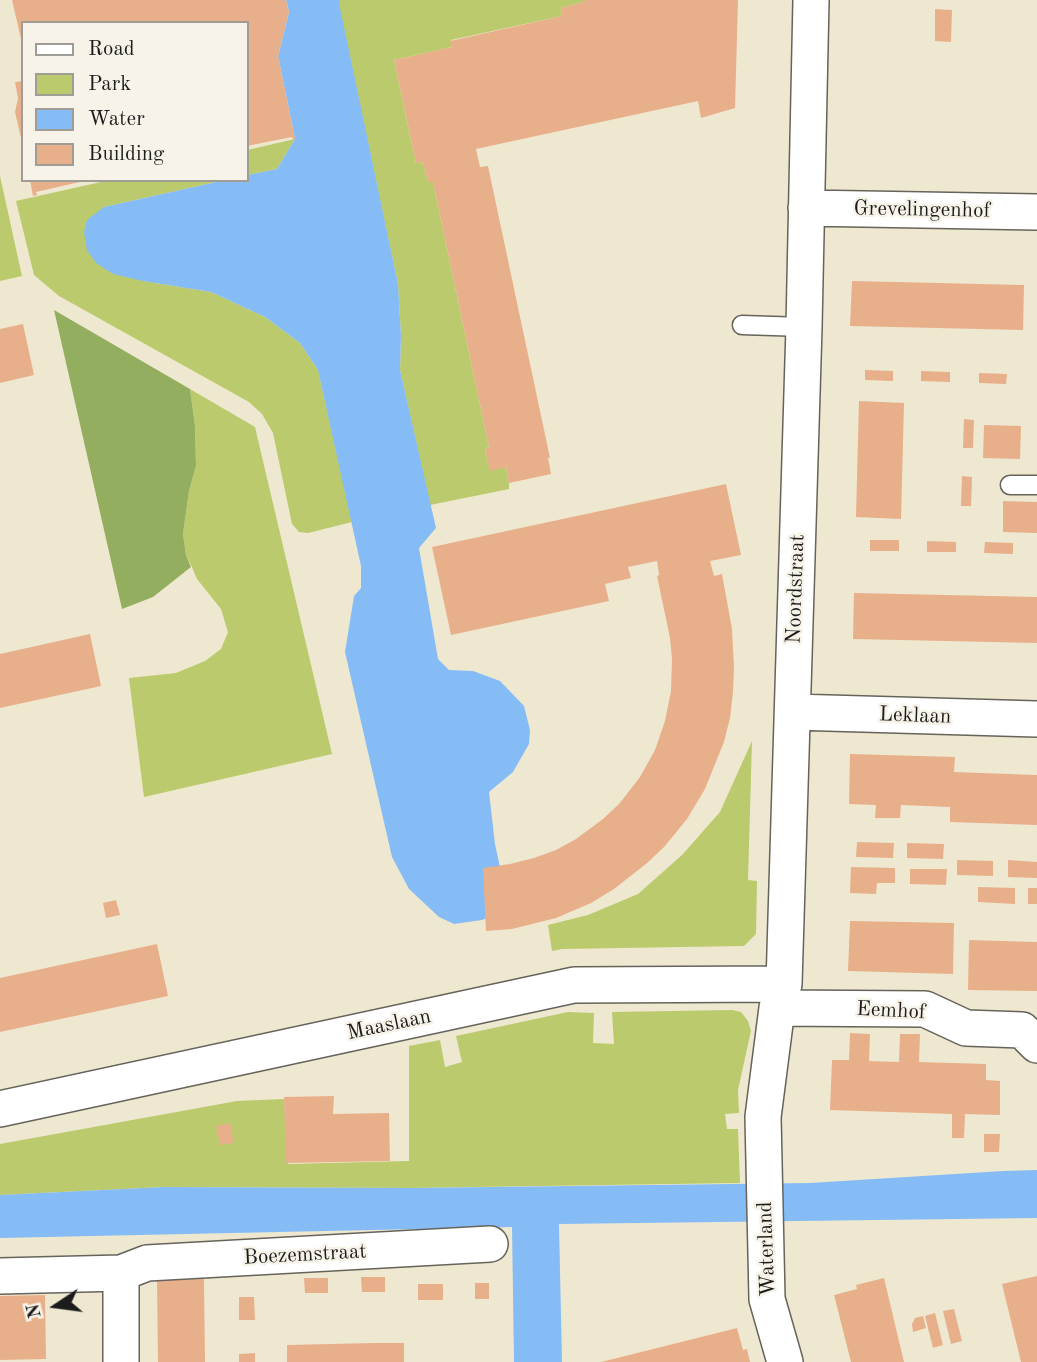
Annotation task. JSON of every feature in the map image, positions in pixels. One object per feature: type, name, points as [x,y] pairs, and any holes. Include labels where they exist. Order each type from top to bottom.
[{"type":"street","name":"Noordstraat","points":[[764,1176],[763,1117],[780,996],[793,712],[811,0]]},
{"type":"street","name":"Grevelingenhof","points":[[806,208],[1037,212]]},
{"type":"street","name":"Leklaan","points":[[793,712],[1037,719]]},
{"type":"street","name":"Maaslaan","points":[[0,1109],[574,985],[780,996]]},
{"type":"street","name":"Eemhof","points":[[780,996],[925,1009],[966,1028],[1022,1030],[1037,1045]]},
{"type":"street","name":"Waterland","points":[[764,1176],[767,1299],[785,1362]]},
{"type":"street","name":"Boezemstraat","points":[[0,1276],[121,1273],[147,1263],[490,1244]]},
{"type":"street","points":[[121,1273],[121,1362]]},
{"type":"lane","points":[[742,326],[804,327]]},
{"type":"lane","points":[[1010,485],[1037,485]]},
{"type":"green space","points":[[339,0],[584,0],[561,8],[562,16],[451,40],[452,47],[394,60],[416,163],[423,162],[428,182],[433,182],[489,447],[485,449],[490,470],[506,467],[509,489],[430,505],[400,370],[398,284]]},
{"type":"green space","points":[[295,139],[277,169],[248,175],[248,150]]},
{"type":"green space","points":[[0,176],[22,276],[0,281]]},
{"type":"green space","points":[[101,182],[216,182],[104,207],[143,281],[211,292],[265,317],[300,343],[318,370],[352,522],[308,533],[299,532],[292,524],[273,433],[262,414],[249,402],[59,296],[34,275],[16,201]]},
{"type":"green space","points":[[54,310],[190,389],[195,426],[196,466],[189,491],[183,534],[191,567],[153,597],[122,609]]},
{"type":"green space","points":[[190,389],[255,427],[332,754],[144,797],[129,678],[176,673],[205,661],[221,649],[228,632],[221,609],[197,579],[186,555],[183,534],[189,491],[196,466],[195,426]]},
{"type":"green space","points":[[752,741],[748,880],[757,881],[756,934],[744,946],[552,951],[548,925],[588,915],[638,894],[682,855],[720,812]]},
{"type":"green space","points":[[568,1012],[594,1013],[593,1043],[614,1044],[612,1012],[741,1012],[751,1031],[738,1090],[739,1113],[725,1114],[727,1129],[738,1129],[740,1183],[411,1188],[164,1187],[0,1195],[0,1144],[237,1101],[284,1099],[288,1164],[409,1161],[409,1046],[440,1040],[445,1067],[462,1062],[456,1036]]},
{"type":"water","points":[[286,0],[339,0],[398,284],[400,370],[436,528],[419,548],[438,659],[449,670],[473,671],[500,681],[524,706],[530,730],[529,744],[513,772],[489,792],[495,844],[507,900],[501,912],[482,920],[454,924],[439,917],[409,889],[392,857],[345,652],[354,596],[361,588],[361,566],[318,370],[300,343],[265,317],[211,292],[113,274],[96,263],[87,250],[84,232],[87,220],[104,207],[216,182],[248,182],[248,175],[277,169],[295,139],[278,56],[289,12]]},
{"type":"water","points":[[1037,1170],[1037,1218],[559,1224],[562,1362],[514,1362],[512,1227],[0,1238],[0,1195],[164,1187],[411,1188],[810,1183]]},
{"type":"building","points":[[12,0],[286,0],[289,12],[278,56],[295,139],[292,137],[248,146],[248,21],[21,21],[21,39]]},
{"type":"building","points":[[584,0],[738,0],[735,108],[701,118],[698,101],[476,149],[480,167],[488,166],[550,458],[551,474],[509,483],[506,467],[490,471],[485,449],[489,447],[433,182],[428,182],[423,162],[416,163],[394,60],[452,47],[450,41],[562,16],[561,8]]},
{"type":"building","points":[[935,9],[952,10],[951,42],[935,41]]},
{"type":"building","points":[[21,81],[21,138],[15,112],[18,98],[15,82]]},
{"type":"building","points":[[30,182],[80,182],[36,192],[37,195],[33,196]]},
{"type":"building","points":[[852,281],[1024,285],[1023,330],[850,326]]},
{"type":"building","points":[[23,324],[34,375],[0,383],[0,329]]},
{"type":"building","points":[[865,370],[893,371],[893,381],[865,380]]},
{"type":"building","points":[[921,371],[950,372],[950,382],[921,381]]},
{"type":"building","points":[[979,373],[1007,374],[1006,384],[979,383]]},
{"type":"building","points":[[859,401],[904,403],[901,519],[856,517]]},
{"type":"building","points":[[964,419],[974,420],[973,448],[963,448]]},
{"type":"building","points":[[984,425],[1021,426],[1020,459],[983,458]]},
{"type":"building","points":[[962,476],[972,477],[971,506],[961,506]]},
{"type":"building","points":[[726,484],[741,555],[710,561],[714,576],[722,574],[732,629],[733,692],[724,742],[705,789],[687,819],[664,847],[614,889],[591,903],[556,918],[512,929],[486,931],[483,868],[534,858],[576,839],[619,804],[640,777],[655,750],[665,721],[671,691],[670,638],[657,576],[657,561],[628,567],[631,578],[605,584],[609,601],[451,635],[432,547]]},
{"type":"building","points":[[1003,501],[1037,502],[1037,533],[1003,532]]},
{"type":"building","points":[[870,540],[899,540],[899,551],[870,551]]},
{"type":"building","points":[[927,541],[956,542],[956,552],[927,552]]},
{"type":"building","points":[[985,542],[1013,543],[1013,554],[984,553]]},
{"type":"building","points":[[854,593],[1037,597],[1037,643],[853,639]]},
{"type":"building","points":[[90,634],[101,686],[0,708],[0,654]]},
{"type":"building","points":[[850,754],[955,757],[954,772],[1037,775],[1037,825],[950,822],[950,807],[901,805],[900,818],[875,818],[876,805],[849,804]]},
{"type":"building","points":[[857,842],[894,843],[893,858],[856,857]]},
{"type":"building","points":[[907,843],[944,844],[943,859],[907,858]]},
{"type":"building","points":[[957,860],[993,861],[993,876],[957,875]]},
{"type":"building","points":[[1008,860],[1037,862],[1037,878],[1008,877]]},
{"type":"building","points":[[851,867],[895,868],[895,883],[877,883],[876,894],[850,893]]},
{"type":"building","points":[[910,869],[947,869],[946,885],[910,884]]},
{"type":"building","points":[[978,887],[1015,888],[1015,904],[978,902]]},
{"type":"building","points":[[1028,888],[1037,888],[1037,904],[1028,904]]},
{"type":"building","points":[[116,900],[120,915],[106,918],[103,903]]},
{"type":"building","points":[[850,921],[954,923],[953,974],[848,971]]},
{"type":"building","points":[[969,940],[1037,942],[1037,991],[968,990]]},
{"type":"building","points":[[157,944],[168,996],[0,1032],[0,978]]},
{"type":"building","points":[[850,1033],[870,1034],[869,1061],[899,1062],[900,1034],[920,1034],[919,1062],[986,1064],[986,1080],[1000,1081],[1000,1115],[965,1114],[964,1138],[952,1138],[952,1114],[830,1110],[832,1060],[849,1060]]},
{"type":"building","points":[[334,1096],[333,1114],[389,1113],[390,1161],[286,1163],[284,1097]]},
{"type":"building","points":[[230,1123],[234,1143],[220,1145],[216,1126]]},
{"type":"building","points":[[984,1134],[1000,1134],[999,1152],[984,1152]]},
{"type":"building","points":[[1037,1276],[1037,1362],[1021,1362],[1002,1284]]},
{"type":"building","points":[[361,1277],[385,1277],[385,1292],[362,1292]]},
{"type":"building","points":[[304,1278],[328,1278],[328,1293],[305,1293]]},
{"type":"building","points":[[884,1278],[904,1362],[851,1362],[834,1295],[857,1289],[856,1285]]},
{"type":"building","points":[[204,1279],[205,1362],[158,1362],[157,1280]]},
{"type":"building","points":[[475,1283],[489,1283],[489,1299],[475,1299]]},
{"type":"building","points":[[418,1284],[443,1284],[443,1300],[418,1300]]},
{"type":"building","points":[[45,1295],[46,1359],[0,1360],[0,1296]]},
{"type":"building","points":[[239,1297],[254,1297],[255,1320],[239,1320]]},
{"type":"building","points":[[954,1309],[962,1341],[951,1344],[943,1311]]},
{"type":"building","points":[[935,1313],[943,1345],[933,1348],[925,1316]]},
{"type":"building","points":[[923,1316],[926,1328],[913,1332],[912,1324],[915,1318]]},
{"type":"building","points":[[737,1328],[743,1350],[747,1349],[750,1362],[601,1362]]},
{"type":"building","points":[[404,1343],[404,1362],[287,1362],[287,1345]]},
{"type":"building","points":[[255,1353],[255,1362],[239,1362],[239,1354]]}]
